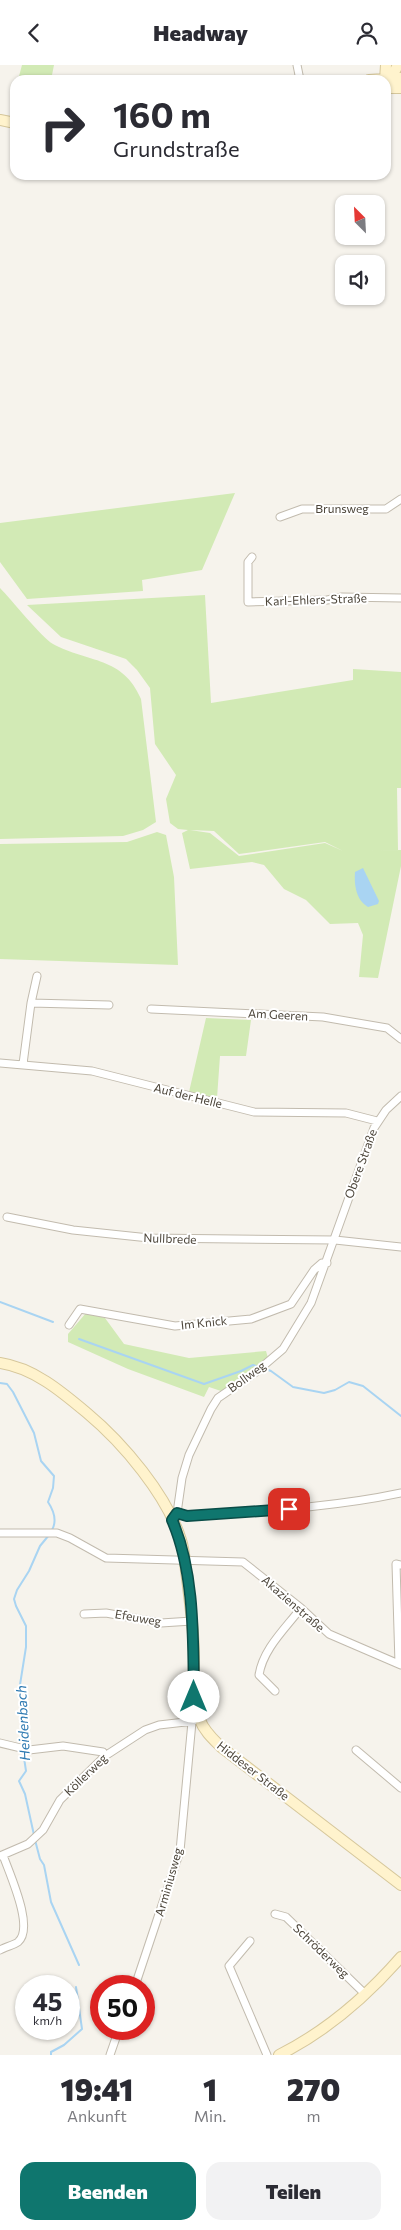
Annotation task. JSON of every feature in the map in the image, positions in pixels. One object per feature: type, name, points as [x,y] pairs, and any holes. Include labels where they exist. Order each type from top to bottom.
[{"type":"main road","points":[[391,78],[398,65]]},
{"type":"main road","name":"Hiddeser Straße","points":[[0,1363],[7,1364],[44,1380],[59,1389],[94,1419],[145,1475],[175,1517],[185,1561],[192,1621],[196,1720],[221,1747],[401,1885]]},
{"type":"main road","points":[[279,2055],[327,2026],[400,1959]]},
{"type":"street","name":"Brunsweg","points":[[280,517],[302,509],[386,509],[401,499]]},
{"type":"street","name":"Karl-Ehlers-Straße","points":[[252,557],[248,563],[248,602],[328,600],[342,597],[401,598]]},
{"type":"street","points":[[23,1064],[31,1003],[37,975]]},
{"type":"street","points":[[31,1003],[109,1005]]},
{"type":"street","name":"Am Geeren","points":[[151,1009],[323,1017],[387,1028],[401,1039]]},
{"type":"street","name":"Auf der Helle","points":[[0,1063],[92,1071],[254,1112],[346,1113],[377,1121]]},
{"type":"street","name":"Obere Straße","points":[[335,1240],[377,1121],[396,1099],[401,1096]]},
{"type":"street","name":"Nullbrede","points":[[7,1217],[73,1230],[149,1238],[335,1240],[401,1247]]},
{"type":"street","name":"Bollweg","points":[[175,1517],[182,1478],[189,1455],[211,1409],[218,1398],[272,1360],[285,1346],[311,1303],[335,1240]]},
{"type":"street","name":"Im Knick","points":[[69,1325],[80,1309],[175,1326],[251,1319],[291,1304],[314,1270],[322,1263],[327,1263]]},
{"type":"street","points":[[175,1517],[367,1501],[401,1493]]},
{"type":"street","name":"Akazienstraße","points":[[0,1533],[57,1533],[106,1558],[243,1562],[301,1608],[329,1634],[400,1665],[396,1565],[401,1565]]},
{"type":"street","points":[[275,1691],[259,1675],[261,1663],[301,1608]]},
{"type":"street","name":"Efeuweg","points":[[84,1615],[106,1613],[160,1623],[192,1621]]},
{"type":"street","name":"Köllerweg","points":[[2,1856],[28,1844],[43,1830],[60,1800],[105,1755],[152,1727],[196,1720]]},
{"type":"street","name":"Arminiusweg","points":[[138,1975],[180,1851],[196,1720]]},
{"type":"street","points":[[0,1743],[29,1750],[63,1746],[103,1752],[105,1755]]},
{"type":"street","points":[[356,1750],[401,1788]]},
{"type":"street","points":[[0,1949],[19,1941],[25,1931],[24,1914],[2,1856]]},
{"type":"street","name":"Schröderweg","points":[[275,1914],[286,1917],[364,1993]]},
{"type":"street","points":[[250,1941],[229,1966],[267,2055]]},
{"type":"street","points":[[110,2055],[115,2040]]},
{"type":"green space","points":[[22,65],[54,65],[52,75],[19,75]]},
{"type":"green space","points":[[235,493],[202,570],[142,580],[143,591],[27,599],[0,562],[0,523]]},
{"type":"green space","points":[[0,588],[34,627],[53,644],[114,668],[125,675],[133,685],[141,699],[156,822],[143,830],[123,836],[0,839]]},
{"type":"green space","points":[[205,595],[211,703],[353,680],[353,669],[401,672],[401,788],[397,788],[398,850],[343,851],[401,850],[401,866],[378,978],[359,977],[363,935],[358,923],[330,924],[306,900],[284,889],[264,865],[252,862],[190,869],[182,833],[188,830],[178,829],[170,823],[166,799],[176,775],[155,744],[150,688],[126,659],[61,637],[27,605]],"holes":[[[190,830],[214,831],[239,854],[325,842],[343,851],[325,843],[239,856],[210,833]]]},
{"type":"green space","points":[[157,832],[166,835],[174,877],[178,965],[0,959],[0,844],[127,842]]},
{"type":"green space","points":[[206,1018],[251,1020],[246,1056],[220,1056],[217,1098],[189,1092]]},
{"type":"green space","points":[[86,1313],[105,1318],[124,1344],[189,1358],[266,1351],[268,1358],[221,1391],[209,1387],[204,1397],[128,1369],[68,1342],[68,1334]]},
{"type":"water","points":[[363,868],[379,901],[378,904],[368,907],[358,896],[355,882],[355,872]]},
{"type":"waterway","points":[[0,1302],[53,1322]]},
{"type":"waterway","points":[[79,1339],[204,1384],[253,1365],[259,1367]]},
{"type":"waterway","points":[[263,1368],[271,1371],[293,1387],[324,1393],[335,1390],[349,1382],[363,1386],[401,1416]]},
{"type":"waterway","name":"Heidenbach","points":[[0,1383],[7,1384],[13,1392],[34,1433],[41,1461],[54,1476],[53,1488],[48,1502],[54,1516],[52,1530]]},
{"type":"waterway","name":"Heidenbach","points":[[25,1746],[26,1724],[19,1691],[26,1647],[26,1626],[14,1599],[40,1546],[49,1535]]},
{"type":"waterway","name":"Heidenbach","points":[[23,1751],[26,1771],[19,1781],[25,1794],[34,1835]]},
{"type":"waterway","name":"Heidenbach","points":[[35,1840],[40,1859],[44,1865],[51,1902],[79,1965]]},
{"type":"waterway","name":"Heidenbach","points":[[80,2015],[82,2029],[80,2031]]},
{"type":"waterway","name":"Heidenbach","points":[[51,2055],[51,2052],[70,2040]]},
{"type":"route","points":[[194,1697],[194,1649],[189,1592],[181,1541],[172,1520],[177,1513],[187,1516],[289,1509]]}]
